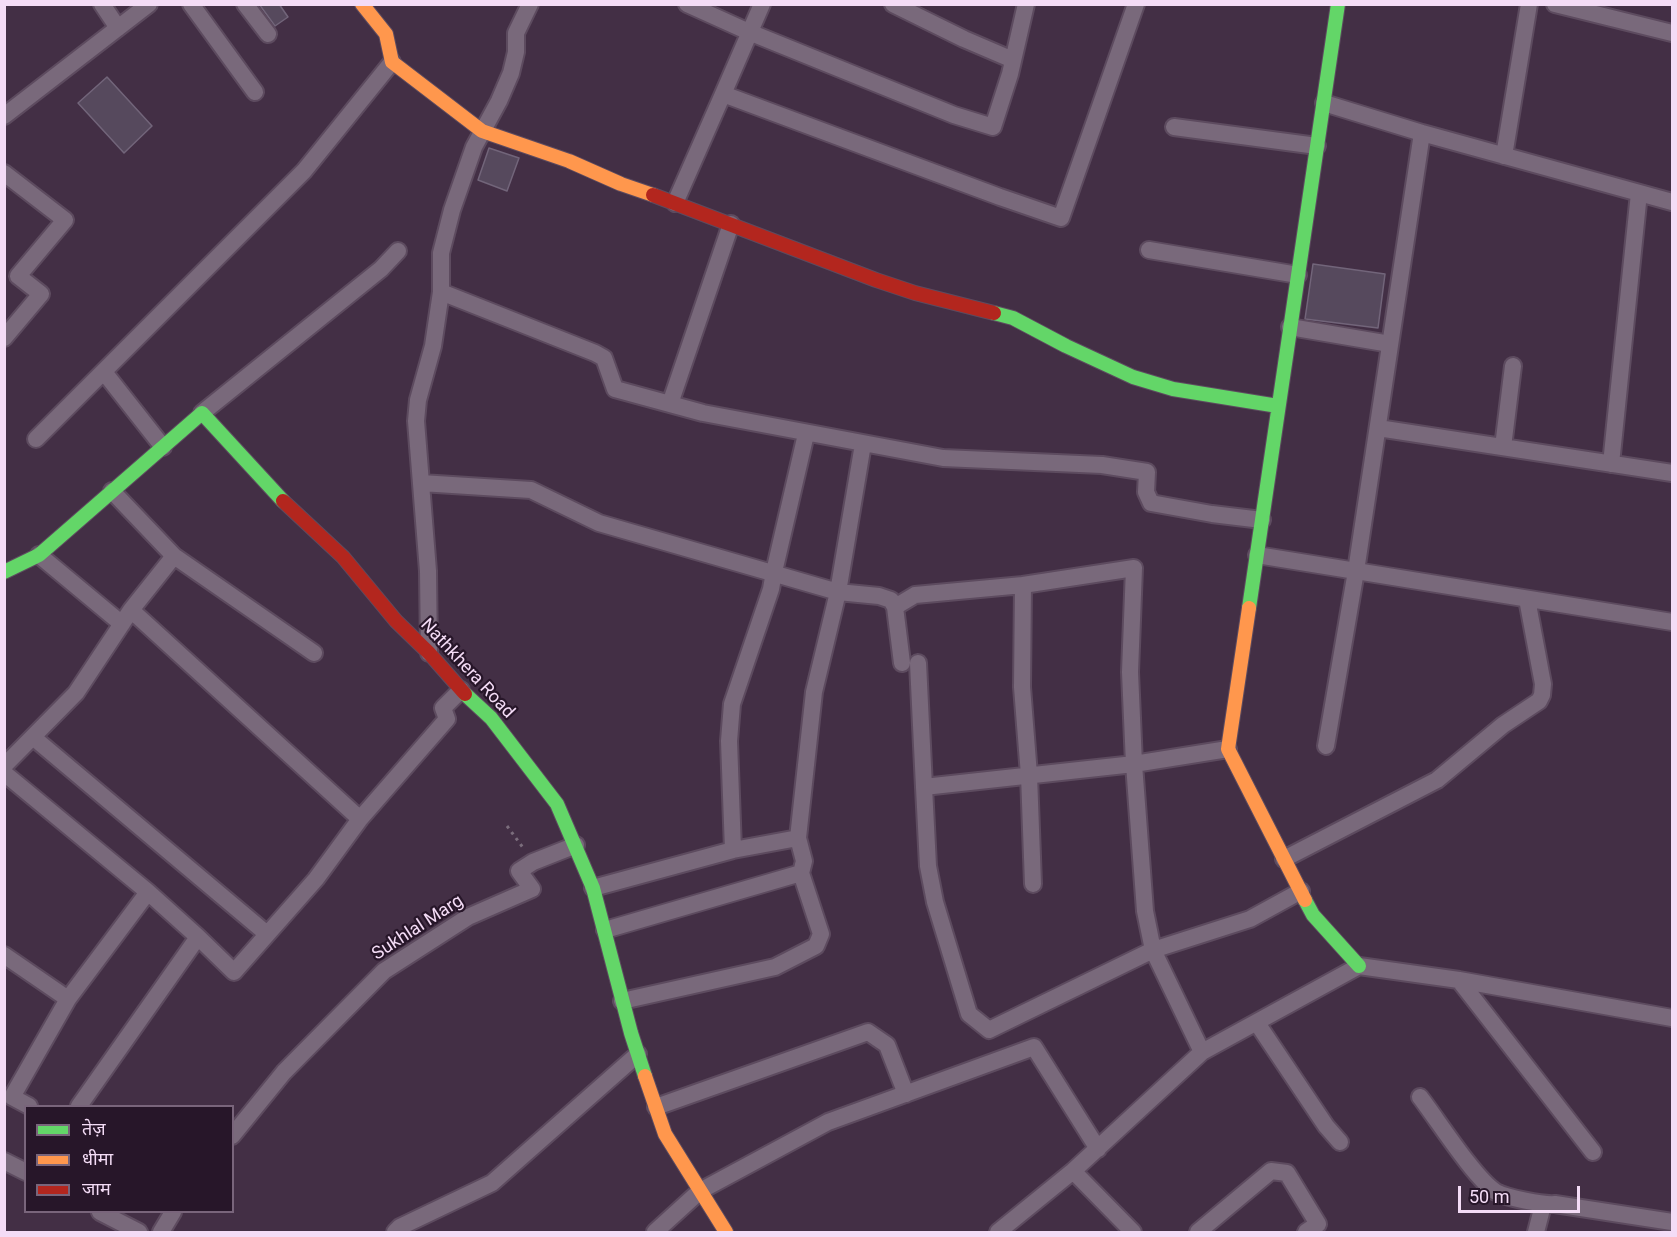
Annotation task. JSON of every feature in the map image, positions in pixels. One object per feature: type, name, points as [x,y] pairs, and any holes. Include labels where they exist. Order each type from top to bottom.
[{"type":"street","points":[[102,4],[118,28]]},
{"type":"street","points":[[4,116],[149,4]]},
{"type":"street","points":[[191,4],[255,92]]},
{"type":"street","points":[[245,4],[268,34]]},
{"type":"street","points":[[362,4],[386,34],[392,62],[482,131],[569,161],[621,184],[876,280],[915,293],[1013,318],[1133,377],[1173,389],[1278,406]]},
{"type":"street","points":[[429,653],[428,571],[416,421],[418,400],[434,346],[441,292],[441,253],[447,231],[463,177],[482,131],[511,73],[516,52],[516,33],[530,4]]},
{"type":"street","points":[[687,4],[954,115],[993,127],[1013,60],[1026,4]]},
{"type":"street","points":[[675,203],[762,4]]},
{"type":"street","points":[[892,4],[1013,60]]},
{"type":"street","points":[[723,94],[1000,198],[1061,218],[1136,4]]},
{"type":"street","points":[[1338,4],[1228,749],[1313,915],[1359,966]]},
{"type":"street","points":[[1504,156],[1529,4]]},
{"type":"street","points":[[1555,4],[1616,12],[1672,33]]},
{"type":"street","points":[[36,439],[304,171],[392,62]]},
{"type":"street","points":[[1324,103],[1422,133],[1672,202]]},
{"type":"street","points":[[1174,128],[1317,146]]},
{"type":"street","points":[[1326,746],[1356,571],[1422,133]]},
{"type":"street","points":[[4,173],[65,220],[18,276],[41,294],[4,338]]},
{"type":"street","points":[[1611,464],[1639,193]]},
{"type":"street","points":[[670,404],[731,224]]},
{"type":"street","points":[[1149,250],[1298,275]]},
{"type":"street","points":[[4,572],[39,555],[202,413],[381,269],[398,251]]},
{"type":"street","points":[[441,292],[604,358],[615,390],[703,413],[943,458],[1102,465],[1147,472],[1146,492],[1151,503],[1262,520]]},
{"type":"street","points":[[1290,327],[1390,344]]},
{"type":"street","points":[[1503,447],[1513,366]]},
{"type":"street","points":[[104,372],[163,447]]},
{"type":"street","name":"Nathkhera Road","points":[[202,413],[283,502],[343,557],[396,621],[429,653],[461,690],[491,718],[557,804],[593,888],[622,1001],[666,1134],[726,1233]]},
{"type":"street","points":[[1378,428],[1672,473]]},
{"type":"street","points":[[733,850],[729,741],[732,704],[771,589],[806,434]]},
{"type":"street","points":[[622,1001],[775,967],[816,946],[821,934],[801,873],[804,861],[798,838],[814,692],[838,592],[863,444]]},
{"type":"street","points":[[421,483],[531,490],[599,523],[838,592],[879,596],[891,600],[895,607],[910,663],[924,787],[928,866],[935,902],[969,1014],[989,1030],[1153,950],[1250,919],[1301,891]]},
{"type":"street","points":[[112,491],[174,556],[314,653]]},
{"type":"street","points":[[39,555],[126,617],[360,819]]},
{"type":"street","points":[[1257,555],[1672,622]]},
{"type":"street","points":[[4,766],[76,693],[126,617],[174,556]]},
{"type":"street","points":[[895,607],[915,595],[1023,585],[1134,568],[1130,672],[1145,911],[1153,950],[1202,1052]]},
{"type":"street","points":[[1023,585],[1022,687],[1029,775],[1033,884]]},
{"type":"street","points":[[1284,859],[1437,780],[1503,725],[1539,701],[1543,684],[1527,599]]},
{"type":"street","points":[[4,773],[148,892],[234,972],[316,879],[360,819],[447,719],[443,708],[461,690]]},
{"type":"street","points":[[33,738],[267,934]]},
{"type":"street","points":[[924,787],[1134,764],[1228,749]]},
{"type":"street","points":[[593,888],[733,850],[798,838]]},
{"type":"street","points":[[533,862],[576,845]]},
{"type":"street","name":"Sukhlal Marg","points":[[234,1134],[284,1072],[384,971],[468,917],[532,890],[519,871],[533,862]]},
{"type":"street","points":[[604,930],[801,873]]},
{"type":"street","points":[[24,1106],[8,1104],[68,999],[148,892]]},
{"type":"street","points":[[80,1105],[198,938]]},
{"type":"street","points":[[4,954],[68,999]]},
{"type":"street","points":[[998,1233],[1073,1172],[1202,1052],[1359,966],[1459,980],[1672,1018]]},
{"type":"street","points":[[1459,980],[1593,1152]]},
{"type":"street","points":[[1257,1023],[1326,1126],[1340,1142]]},
{"type":"street","points":[[656,1107],[868,1032],[887,1045],[906,1094]]},
{"type":"street","points":[[655,1233],[700,1191],[828,1122],[1034,1047],[1098,1149]]},
{"type":"street","points":[[395,1233],[400,1227],[492,1183],[638,1054]]},
{"type":"street","points":[[1420,1097],[1479,1176],[1497,1192],[1543,1205],[1555,1204],[1672,1222]]},
{"type":"street","points":[[4,1161],[24,1171]]},
{"type":"street","points":[[1198,1233],[1271,1171],[1287,1173],[1318,1224],[1306,1233]]},
{"type":"street","points":[[1073,1172],[1132,1233]]},
{"type":"street","points":[[1536,1233],[1543,1205]]},
{"type":"street","points":[[102,1213],[140,1233]]},
{"type":"street","points":[[161,1233],[172,1213]]},
{"type":"path","points":[[507,826],[533,862]]},
{"type":"building","points":[[259,4],[279,4],[288,17],[275,26]]},
{"type":"building","points":[[107,77],[152,126],[124,153],[78,103]]},
{"type":"building","points":[[489,148],[519,158],[507,191],[478,180]]},
{"type":"building","points":[[1313,264],[1385,274],[1378,328],[1305,319]]},
{"type":"traffic: fast","points":[[1249,608],[1338,4]]},
{"type":"traffic: fast","points":[[994,313],[1013,318],[1133,377],[1173,389],[1278,406]]},
{"type":"traffic: fast","points":[[4,572],[39,555],[202,413],[283,501]]},
{"type":"traffic: fast","points":[[465,694],[491,718],[557,804],[593,888],[631,1033],[645,1076]]},
{"type":"traffic: fast","points":[[1305,900],[1313,915],[1359,966]]},
{"type":"traffic: slow","points":[[362,4],[386,34],[392,62],[482,131],[569,161],[621,184],[653,195]]},
{"type":"traffic: slow","points":[[1249,608],[1228,749],[1305,900]]},
{"type":"traffic: slow","points":[[645,1076],[665,1134],[726,1232]]},
{"type":"traffic: jam","points":[[653,195],[876,280],[915,293],[994,313]]},
{"type":"traffic: jam","points":[[283,501],[343,557],[396,621],[429,653],[465,694]]}]
